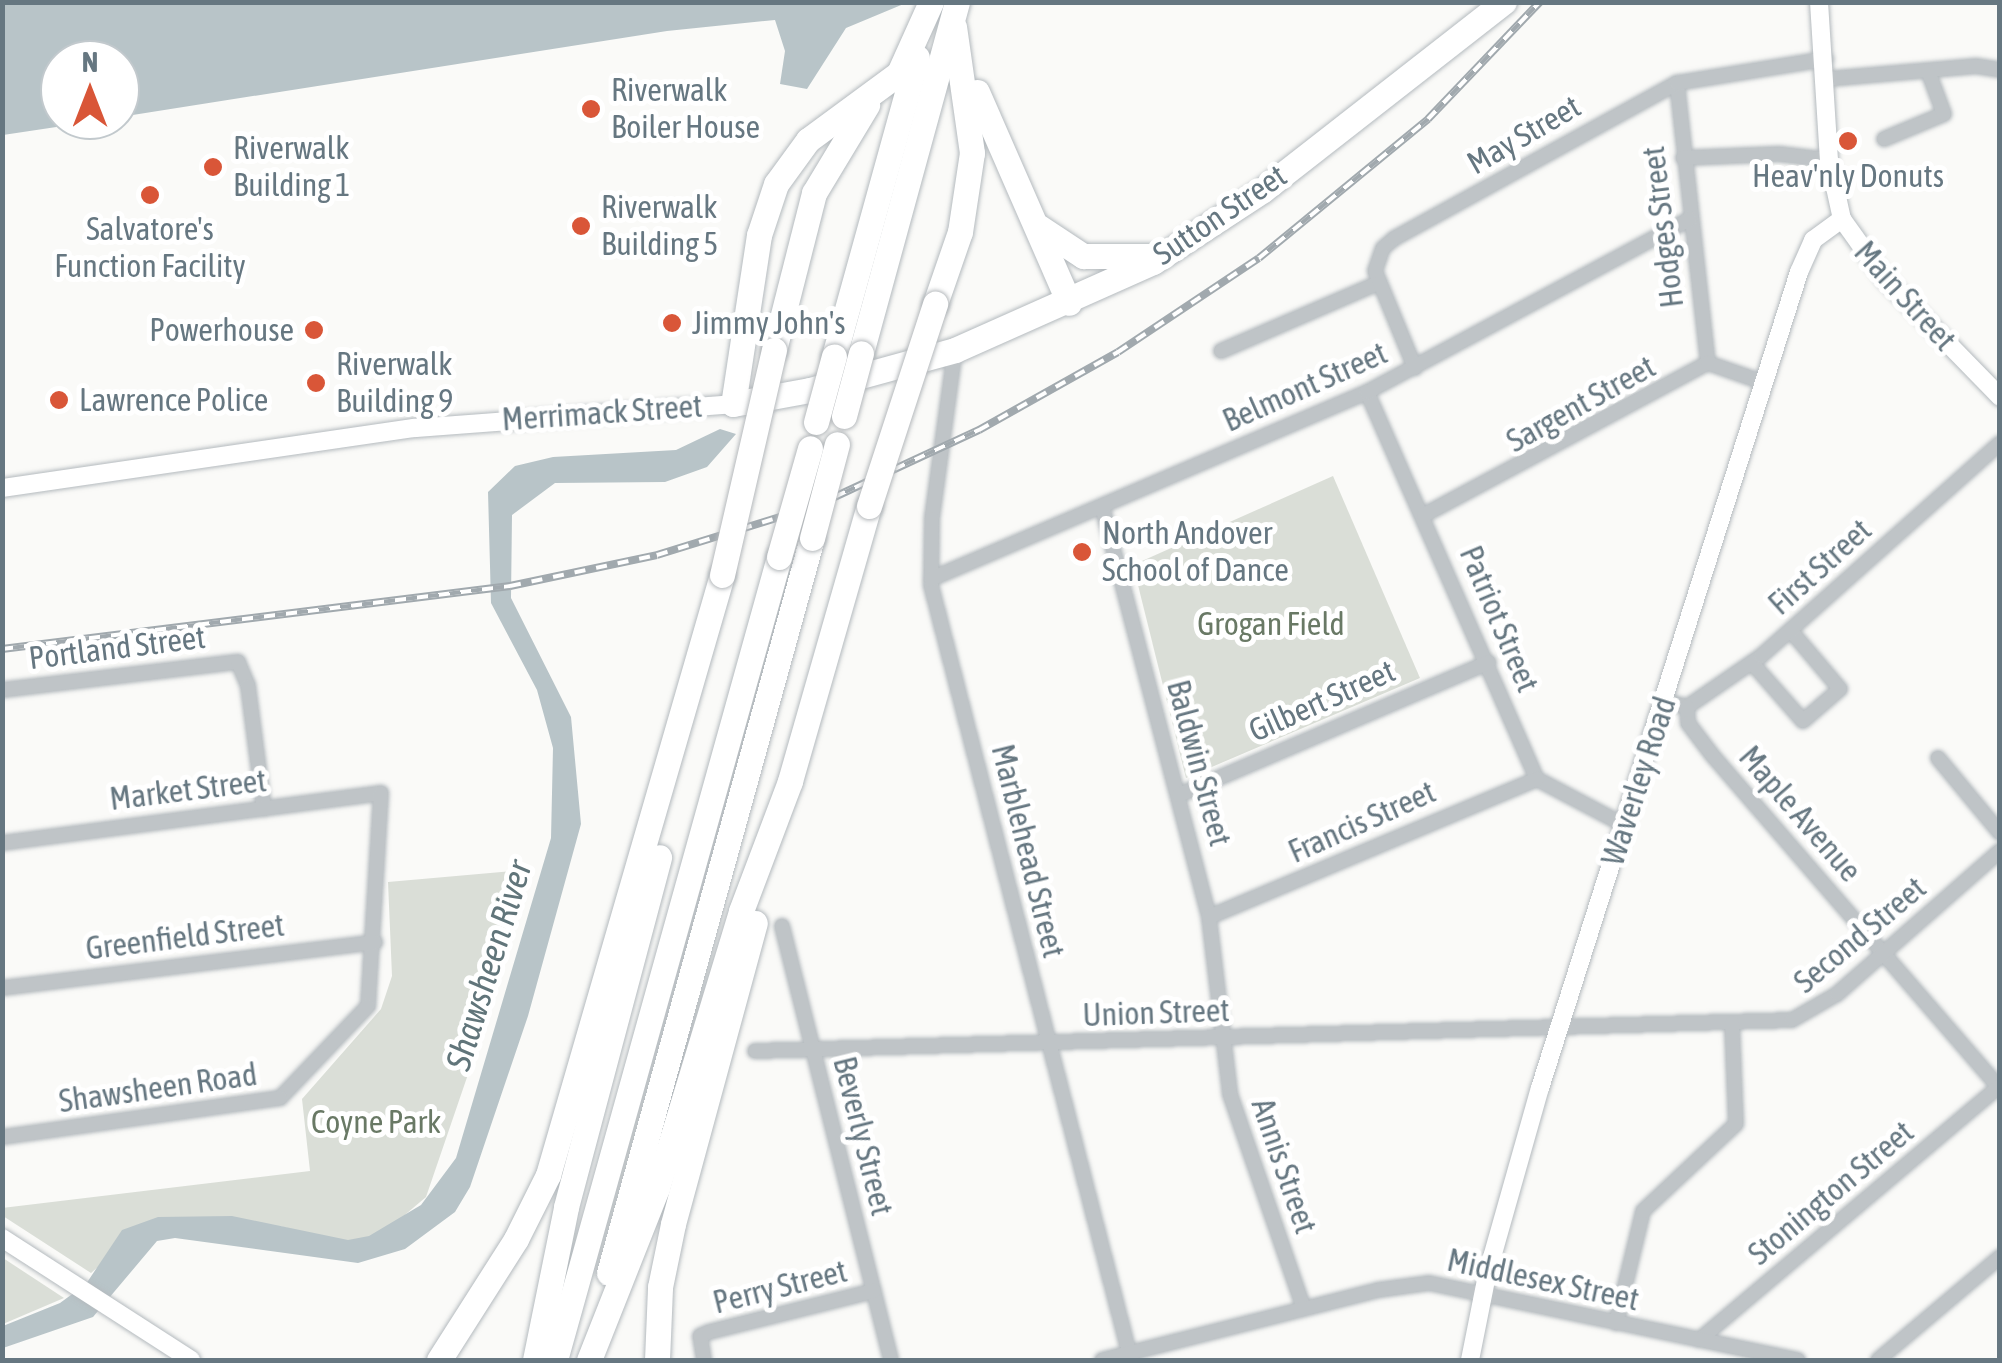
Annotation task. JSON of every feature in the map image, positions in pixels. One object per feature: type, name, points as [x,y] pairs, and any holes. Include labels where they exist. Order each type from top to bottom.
[{"type":"highway","name":"Sutton Street","points":[[901,366],[955,350],[1069,303],[1164,255],[1263,190],[1500,4]]},
{"type":"highway","points":[[732,404],[756,250],[776,184],[808,140],[900,73],[930,6]]},
{"type":"highway","points":[[555,1360],[930,6]]},
{"type":"highway","points":[[656,1360],[660,1287],[673,1224],[790,781],[869,506],[960,232],[972,153],[957,9]]},
{"type":"highway","points":[[588,1360],[957,9]]},
{"type":"highway","points":[[960,60],[1069,303]]},
{"type":"highway","points":[[439,1360],[516,1239],[548,1175],[689,705],[814,193],[876,93]]},
{"type":"highway","points":[[1027,213],[1056,244],[1083,256],[1164,255]]},
{"type":"highway","name":"Merrimack Street","points":[[732,404],[901,366]]},
{"type":"highway","points":[[535,1360],[570,1190],[652,894],[689,705]]},
{"type":"highway","points":[[588,1360],[657,1188],[741,911],[790,781]]},
{"type":"main road","name":"Main Street","points":[[1819,2],[1826,59],[1829,160],[1842,219],[1885,280],[2000,397]]},
{"type":"main road","name":"Waverley Road","points":[[1470,1360],[1482,1295],[1560,1029],[1765,383],[1813,240],[1842,219]]},
{"type":"main road","name":"Merrimack Street","points":[[2,488],[415,428],[732,404]]},
{"type":"main road","points":[[2,1238],[191,1360]]},
{"type":"street","name":"May Street","points":[[1378,283],[1376,259],[1395,238],[1677,83],[1826,59]]},
{"type":"street","points":[[1827,79],[2000,70]]},
{"type":"street","points":[[1884,139],[1944,114],[1928,71]]},
{"type":"street","name":"Hodges Street","points":[[1677,83],[1708,364]]},
{"type":"street","points":[[1683,158],[1779,154],[1829,160]]},
{"type":"street","name":"Belmont Street","points":[[930,579],[1367,392],[1690,219]]},
{"type":"street","points":[[1220,351],[1378,283],[1415,368]]},
{"type":"street","name":"Marblehead Street","points":[[955,350],[932,519],[930,579],[1130,1357]]},
{"type":"street","points":[[1708,364],[1765,383]]},
{"type":"street","name":"Sargent Street","points":[[1424,515],[1708,364]]},
{"type":"street","name":"Patriot Street","points":[[1367,392],[1489,662],[1537,779]]},
{"type":"street","name":"First Street","points":[[1687,708],[1791,631],[2000,442]]},
{"type":"street","name":"Baldwin Street","points":[[1102,506],[1210,917],[1226,1038]]},
{"type":"street","points":[[1752,663],[1803,721],[1840,689],[1791,631]]},
{"type":"street","name":"Portland Street","points":[[2,690],[238,662],[248,686],[264,809]]},
{"type":"street","name":"Gilbert Street","points":[[1179,795],[1489,662]]},
{"type":"street","points":[[1665,701],[1687,708]]},
{"type":"street","name":"Maple Avenue","points":[[1687,708],[1688,723],[1713,756],[1999,1088]]},
{"type":"street","points":[[1938,758],[2000,833]]},
{"type":"street","points":[[1537,779],[1624,825]]},
{"type":"street","name":"Francis Street","points":[[1210,917],[1537,779]]},
{"type":"street","name":"Market Street","points":[[2,843],[381,793]]},
{"type":"street","name":"Shawsheen Road","points":[[2,1136],[280,1098],[368,1006],[375,942],[381,793]]},
{"type":"street","name":"Second Street","points":[[1560,1029],[1804,1017],[1885,953],[2000,851]]},
{"type":"street","name":"Beverly Street","points":[[782,926],[892,1360]]},
{"type":"street","name":"Greenfield Street","points":[[2,988],[375,942]]},
{"type":"street","points":[[1616,1323],[1643,1212],[1736,1124],[1732,1023]]},
{"type":"street","name":"Union Street","points":[[754,1051],[1560,1029]]},
{"type":"street","name":"Annis Street","points":[[1226,1038],[1236,1113],[1304,1308]]},
{"type":"street","name":"Stonington Street","points":[[1699,1340],[1999,1088]]},
{"type":"street","points":[[1878,1360],[2000,1257]]},
{"type":"street","name":"Middlesex Street","points":[[1102,1360],[1130,1357],[1304,1308],[1416,1284],[1699,1340],[1720,1353],[1798,1360]]},
{"type":"street","name":"Perry Street","points":[[704,1360],[700,1336],[874,1292]]},
{"type":"green space","name":"Grogan Field","points":[[1333,476],[1420,678],[1186,778],[1133,565]]},
{"type":"green space","name":"Coyne Park","points":[[525,870],[476,1051],[426,1197],[367,1247],[279,1226],[128,1241],[91,1273],[3,1216],[2,1208],[310,1171],[302,1099],[381,1009],[392,976],[388,882]]},
{"type":"green space","points":[[3,1258],[64,1298],[3,1324]]},
{"type":"shaded area","points":[[3,2],[906,2],[846,28],[807,89],[780,84],[785,51],[775,20],[667,31],[140,114],[140,40],[40,40],[40,129],[3,135]]},
{"type":"shaded area","name":"Shawsheen River","points":[[720,429],[736,434],[707,467],[665,482],[555,483],[512,515],[511,598],[571,717],[581,824],[528,1016],[470,1187],[455,1212],[405,1249],[358,1263],[175,1238],[157,1241],[93,1317],[3,1348],[3,1326],[60,1303],[86,1284],[122,1230],[158,1217],[232,1216],[348,1240],[369,1236],[421,1205],[456,1158],[551,838],[553,748],[537,690],[491,603],[488,492],[515,466],[553,457],[676,450]]},
{"type":"railway","points":[[2,649],[510,586],[657,555],[815,506],[979,430],[1118,352],[1259,258],[1428,119],[1540,2]]},
{"type":"place","name":"Riverwalk Boiler House","points":[[591,109]]},
{"type":"place","name":"Heav'nly Donuts","points":[[1848,141]]},
{"type":"place","name":"Riverwalk Building 1","points":[[213,167]]},
{"type":"place","name":"Salvatore's Function Facility","points":[[150,195]]},
{"type":"place","name":"Riverwalk Building 5","points":[[581,226]]},
{"type":"place","name":"Jimmy John's","points":[[672,323]]},
{"type":"place","name":"Powerhouse","points":[[314,330]]},
{"type":"place","name":"Riverwalk Building 9","points":[[316,383]]},
{"type":"place","name":"Lawrence Police","points":[[59,400]]},
{"type":"place","name":"North Andover School of Dance","points":[[1082,552]]}]
